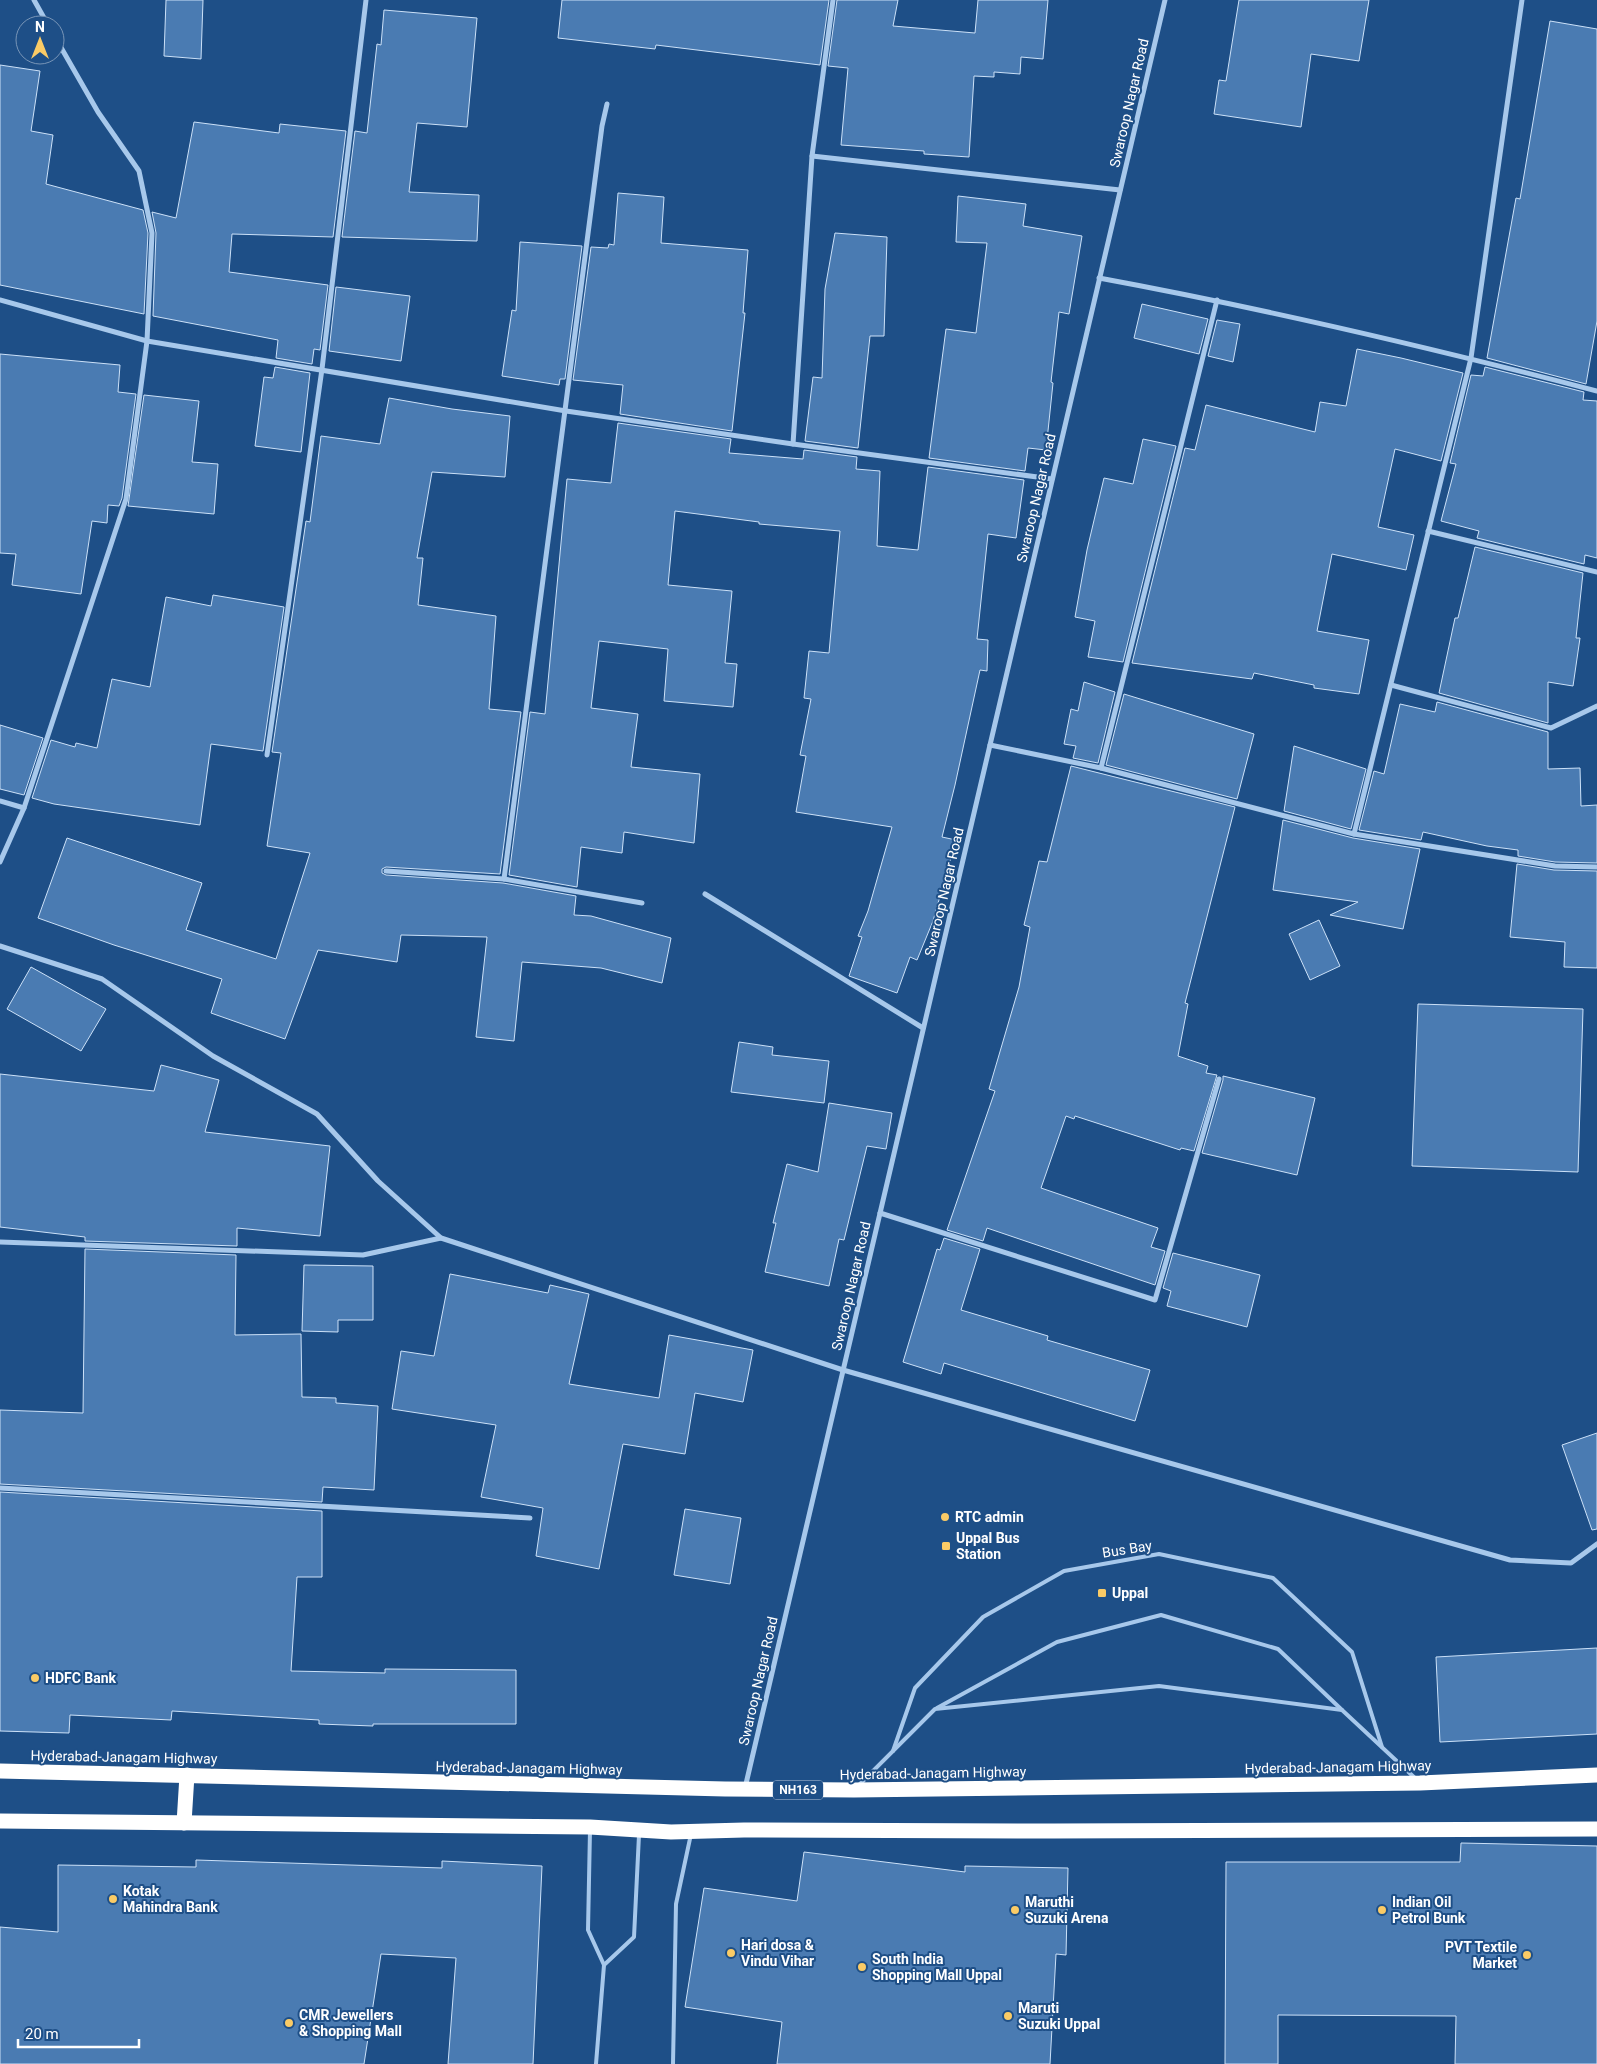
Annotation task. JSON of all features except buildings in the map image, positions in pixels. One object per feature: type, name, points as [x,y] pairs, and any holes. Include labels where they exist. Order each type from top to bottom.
[{"type":"highway","name":"Hyderabad-Janagam Highway","points":[[0,1771],[854,1790],[1420,1783],[1597,1775]]},
{"type":"highway","points":[[184,1823],[188,1775]]},
{"type":"highway","points":[[0,1821],[590,1828],[691,1832],[744,1830],[1064,1832],[1597,1829]]},
{"type":"street","points":[[34,0],[42,15]]},
{"type":"street","points":[[266,755],[322,369],[366,0]]},
{"type":"street","points":[[793,444],[812,156],[832,0]]},
{"type":"street","name":"Swaroop Nagar Road","points":[[744,1789],[1164,0]]},
{"type":"street","points":[[1354,834],[1471,358],[1522,0]]},
{"type":"street","points":[[0,862],[24,808],[126,498],[147,341],[152,233],[139,171],[98,112],[65,54]]},
{"type":"street","points":[[504,879],[602,126],[607,104]]},
{"type":"street","points":[[812,156],[1120,190]]},
{"type":"street","points":[[1099,278],[1217,300],[1471,358],[1597,391]]},
{"type":"street","points":[[0,300],[147,341],[566,411],[1052,479]]},
{"type":"street","points":[[1101,768],[1217,300]]},
{"type":"street","points":[[1428,531],[1597,572]]},
{"type":"street","points":[[1391,685],[1551,728],[1597,706]]},
{"type":"street","points":[[990,746],[1101,768],[1354,834],[1555,866],[1597,867]]},
{"type":"street","points":[[0,801],[24,808]]},
{"type":"street","points":[[386,871],[504,879],[642,903]]},
{"type":"street","points":[[705,894],[923,1028]]},
{"type":"street","points":[[0,946],[102,979],[213,1056],[317,1114],[378,1181],[441,1238],[843,1370],[1510,1560],[1571,1563],[1597,1544]]},
{"type":"street","points":[[880,1213],[1155,1300],[1219,1079]]},
{"type":"street","points":[[0,1242],[363,1255],[441,1238]]},
{"type":"street","points":[[0,1488],[530,1518]]},
{"type":"lane","name":"Bus Bay","points":[[893,1751],[915,1688],[984,1617],[1064,1571],[1159,1554],[1272,1578],[1352,1652],[1382,1747]]},
{"type":"lane","name":"Bus Bay","points":[[854,1790],[935,1709],[1057,1642],[1161,1615],[1278,1649],[1420,1783]]},
{"type":"lane","points":[[935,1709],[1159,1686],[1342,1710]]},
{"type":"lane","points":[[590,1828],[588,1930],[604,1965],[596,2064]]},
{"type":"lane","points":[[604,1965],[634,1936],[639,1831]]},
{"type":"lane","points":[[673,2064],[676,1904],[691,1832]]},
{"type":"place","name":"RTC admin","points":[[945,1517]]},
{"type":"place","name":"Uppal Bus Station","points":[[946,1546]]},
{"type":"place","name":"Uppal","points":[[1102,1593]]},
{"type":"place","name":"HDFC Bank","points":[[35,1678]]},
{"type":"place","name":"Kotak Mahindra Bank","points":[[113,1899]]},
{"type":"place","name":"Maruthi Suzuki Arena","points":[[1015,1910]]},
{"type":"place","name":"Indian Oil Petrol Bunk","points":[[1382,1910]]},
{"type":"place","name":"Hari dosa & Vindu Vihar","points":[[731,1953]]},
{"type":"place","name":"PVT Textile Market","points":[[1527,1955]]},
{"type":"place","name":"South India Shopping Mall Uppal","points":[[862,1967]]},
{"type":"place","name":"Maruti Suzuki Uppal","points":[[1008,2016]]},
{"type":"place","name":"CMR Jewellers & Shopping Mall","points":[[289,2023]]}]
